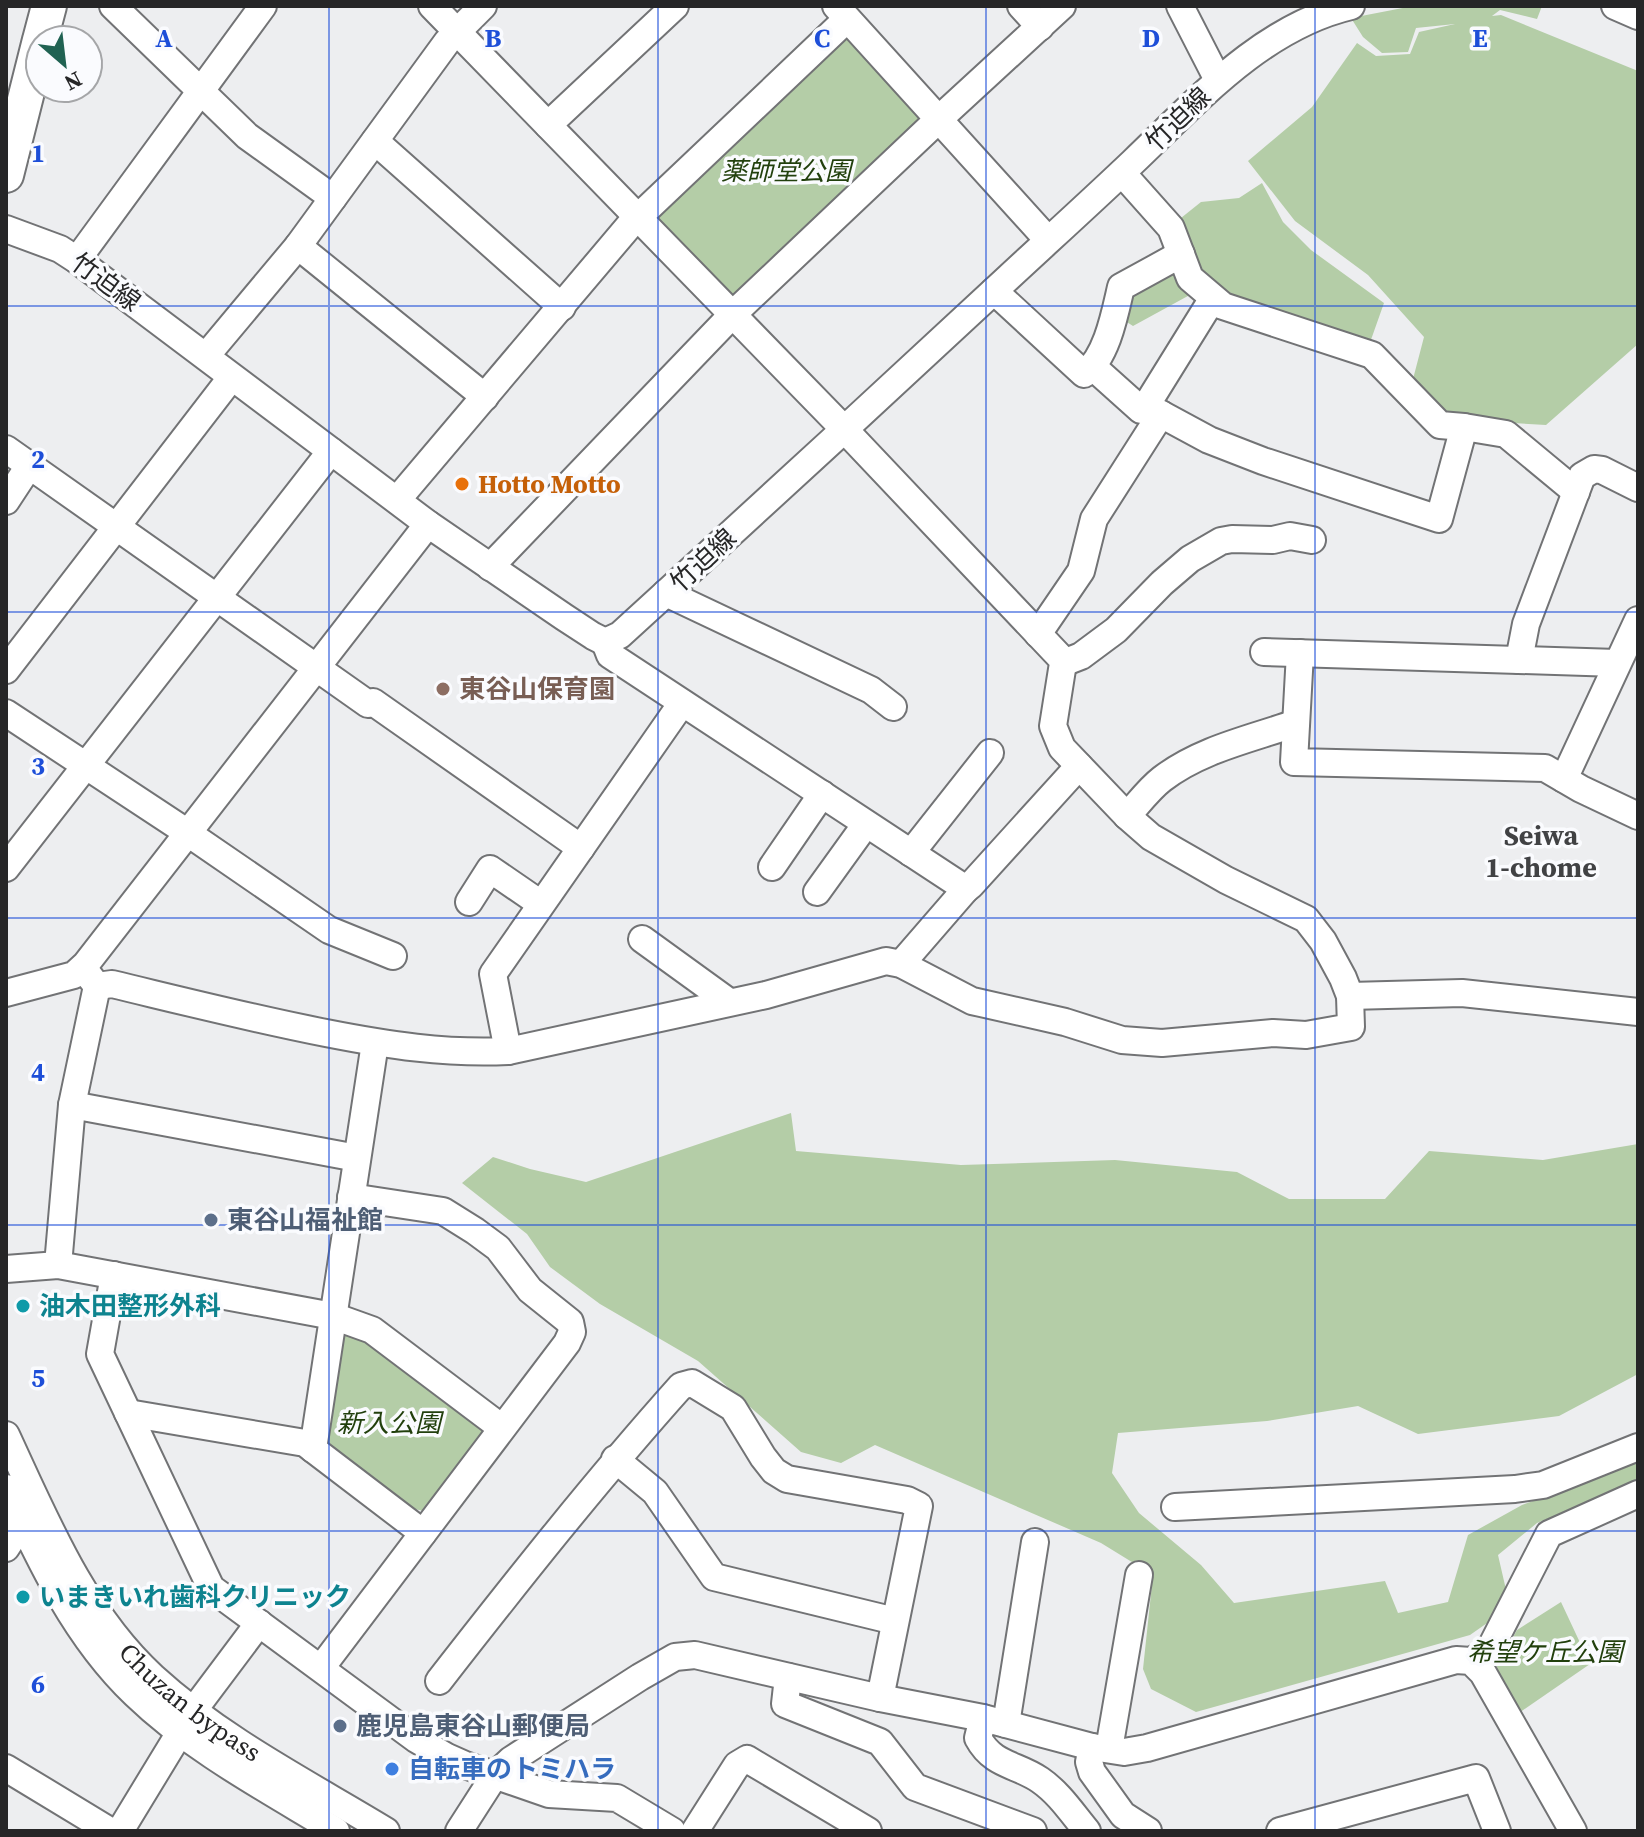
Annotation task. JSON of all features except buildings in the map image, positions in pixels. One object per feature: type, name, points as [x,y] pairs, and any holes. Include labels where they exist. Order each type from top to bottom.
[{"type":"main road","points":[[6,175],[24,104]]},
{"type":"street","points":[[113,6],[247,136],[333,198]]},
{"type":"street","points":[[77,260],[263,6]]},
{"type":"street","points":[[6,993],[74,975],[90,977],[273,1023],[375,1043],[471,1053],[508,1051],[766,995],[886,961],[901,964],[972,1001],[1065,1022],[1122,1040],[1162,1043],[1273,1033],[1306,1035],[1351,1027],[1350,996],[1323,941],[1306,919],[1226,880],[1151,837],[1079,766],[1062,748],[1053,726],[1063,663],[1060,657],[844,429],[432,6]]},
{"type":"street","points":[[206,356],[298,246],[447,42],[483,6]]},
{"type":"street","points":[[548,125],[675,6]]},
{"type":"street","points":[[1021,6],[1040,27]]},
{"type":"street","points":[[490,567],[733,314],[1062,6]]},
{"type":"street","points":[[1180,6],[1218,80]]},
{"type":"street","name":"竹迫線","points":[[6,229],[60,249],[77,260],[428,524],[605,642],[620,635],[666,593],[1122,173],[1218,80],[1259,49],[1300,25],[1351,6]]},
{"type":"street","points":[[1615,6],[1638,16]]},
{"type":"street","points":[[397,500],[629,226],[842,12],[1048,240]]},
{"type":"street","points":[[375,141],[562,307]]},
{"type":"street","points":[[1122,173],[1171,228],[1190,278],[1223,306],[1372,355],[1440,425],[1506,434],[1576,492]]},
{"type":"street","points":[[298,246],[485,397]]},
{"type":"street","points":[[994,291],[1084,374],[1093,367],[1112,324],[1121,287],[1181,254]]},
{"type":"street","points":[[1038,634],[1081,571],[1094,519],[1213,298]]},
{"type":"street","points":[[1093,367],[1141,410],[1153,410],[1209,440],[1439,519],[1464,427]]},
{"type":"street","points":[[6,670],[231,378]]},
{"type":"street","points":[[6,449],[368,704],[373,702],[581,848]]},
{"type":"street","points":[[6,868],[331,451]]},
{"type":"street","points":[[6,501],[29,466]]},
{"type":"street","points":[[1519,660],[1526,624],[1582,476],[1594,469],[1602,470],[1638,488]]},
{"type":"street","points":[[58,1265],[72,1105],[90,977],[186,832],[428,524]]},
{"type":"street","points":[[1063,663],[1081,656],[1116,630],[1190,559],[1221,541],[1273,540],[1290,536],[1312,540]]},
{"type":"street","points":[[666,593],[871,690],[893,707]]},
{"type":"street","points":[[1564,779],[1638,620]]},
{"type":"street","points":[[605,642],[610,655],[966,889]]},
{"type":"street","points":[[1264,652],[1617,663]]},
{"type":"street","points":[[1300,653],[1294,762],[1545,768],[1638,816]]},
{"type":"street","points":[[508,1051],[493,974],[682,703]]},
{"type":"street","points":[[6,713],[329,930],[393,956]]},
{"type":"street","points":[[1127,816],[1161,780],[1187,763],[1212,751],[1296,723]]},
{"type":"street","points":[[911,853],[990,753]]},
{"type":"street","points":[[901,964],[1079,766]]},
{"type":"street","points":[[772,867],[822,794]]},
{"type":"street","points":[[817,892],[866,824]]},
{"type":"street","points":[[469,902],[490,869],[541,904]]},
{"type":"street","points":[[642,939],[729,1002]]},
{"type":"street","points":[[1350,996],[1462,993],[1638,1012]]},
{"type":"street","points":[[313,1449],[375,1043]]},
{"type":"street","points":[[72,1105],[357,1158]]},
{"type":"street","points":[[321,1668],[567,1343],[572,1332],[570,1322],[530,1290],[498,1248],[443,1211],[351,1197]]},
{"type":"street","points":[[6,1269],[58,1265],[333,1316],[372,1330],[502,1428]]},
{"type":"street","points":[[114,1275],[100,1354],[211,1588],[416,1739],[447,1757],[549,1794],[617,1798],[672,1831]]},
{"type":"street","points":[[439,1681],[615,1459],[681,1386],[692,1383],[733,1408],[763,1457],[774,1471],[787,1479],[907,1500],[919,1506],[880,1698]]},
{"type":"street","points":[[128,1413],[305,1443],[423,1533]]},
{"type":"street","name":"Chuzan bypass","points":[[6,1435],[31,1515]]},
{"type":"street","points":[[1175,1507],[1515,1489],[1543,1485],[1638,1447]]},
{"type":"street","points":[[615,1459],[655,1492],[714,1577],[895,1621]]},
{"type":"street","name":"Chuzan bypass","points":[[6,1488],[31,1515],[99,1614],[186,1722],[238,1771],[336,1831]]},
{"type":"street","points":[[459,1831],[495,1775],[511,1760],[675,1657],[695,1655],[1124,1752],[1442,1663],[1471,1661],[1489,1651],[1549,1534],[1638,1494]]},
{"type":"street","points":[[6,1548],[31,1515]]},
{"type":"street","points":[[1035,1542],[994,1721],[978,1738],[984,1750],[1001,1762],[1038,1778],[1057,1793],[1087,1831]]},
{"type":"street","points":[[1139,1575],[1101,1748],[1089,1762],[1092,1772],[1123,1815],[1148,1831]]},
{"type":"street","points":[[120,1831],[186,1722],[259,1623]]},
{"type":"street","points":[[1471,1661],[1483,1673],[1573,1831]]},
{"type":"street","points":[[788,1677],[785,1704],[880,1742],[915,1787],[1033,1831]]},
{"type":"street","name":"Chuzan bypass","points":[[186,1722],[246,1747],[386,1831]]},
{"type":"street","points":[[695,1831],[737,1765],[747,1759],[868,1831]]},
{"type":"street","points":[[6,1768],[110,1831]]},
{"type":"street","points":[[1280,1831],[1476,1778],[1497,1831]]},
{"type":"green space","points":[[1413,6],[1542,6],[1537,19],[1500,10],[1492,16],[1501,15],[1638,71],[1638,344],[1546,425],[1441,419],[1413,379],[1424,337],[1368,275],[1295,221],[1248,161],[1312,107],[1357,43],[1376,56],[1410,54],[1419,32],[1455,24],[1416,28],[1408,52],[1382,53],[1363,37],[1351,18]]},
{"type":"green space","name":"薬師堂公園","points":[[852,36],[925,117],[738,296],[729,299],[655,221],[655,211],[844,37]]},
{"type":"green space","points":[[1262,183],[1283,222],[1311,250],[1384,303],[1367,351],[1232,300],[1208,285],[1133,326],[1119,317],[1125,290],[1188,254],[1176,222],[1201,202],[1239,198]]},
{"type":"green space","points":[[791,1113],[796,1151],[961,1165],[1115,1160],[1237,1172],[1289,1199],[1385,1199],[1429,1151],[1543,1160],[1638,1144],[1638,1374],[1559,1416],[1418,1434],[1358,1406],[1267,1421],[1118,1433],[1112,1473],[1139,1513],[1201,1565],[1234,1603],[1385,1581],[1398,1613],[1448,1602],[1468,1535],[1522,1505],[1638,1462],[1638,1483],[1537,1523],[1498,1555],[1510,1607],[1470,1635],[1196,1712],[1151,1689],[1143,1669],[1153,1575],[1101,1543],[875,1445],[841,1463],[801,1452],[698,1361],[600,1304],[550,1267],[527,1234],[462,1183],[493,1157],[586,1182]]},
{"type":"green space","name":"新入公園","points":[[350,1329],[484,1424],[484,1436],[424,1511],[414,1509],[326,1447],[338,1335]]},
{"type":"green space","name":"希望ケ丘公園","points":[[1561,1602],[1590,1664],[1516,1715],[1492,1675],[1517,1630]]},
{"type":"place","name":"Hotto Motto","points":[[462,484]]},
{"type":"place","name":"東谷山保育園","points":[[443,689]]},
{"type":"place","name":"東谷山福祉館","points":[[211,1220]]},
{"type":"place","name":"油木田整形外科","points":[[23,1306]]},
{"type":"place","name":"いまきいれ歯科クリニック","points":[[23,1597]]},
{"type":"place","name":"鹿児島東谷山郵便局","points":[[340,1726]]},
{"type":"place","name":"自転車のトミハラ","points":[[392,1769]]},
{"type":"district","name":"Seiwa 1-chome","points":[[1541,851]]}]
